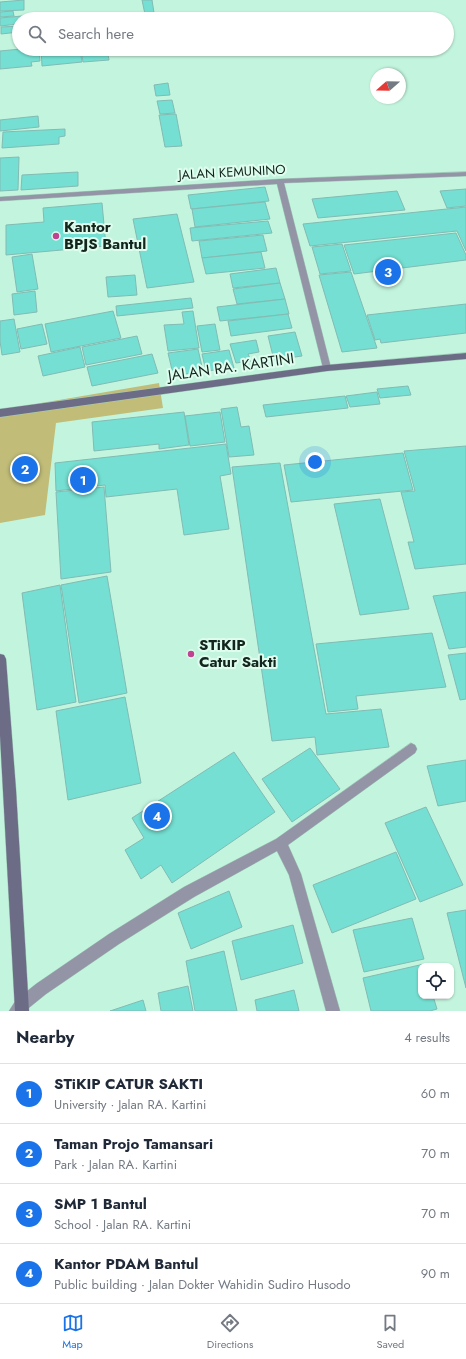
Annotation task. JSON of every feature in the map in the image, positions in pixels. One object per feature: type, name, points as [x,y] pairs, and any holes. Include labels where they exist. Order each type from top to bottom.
[{"type":"main road","name":"JALAN RA. KARTINI","points":[[0,413],[326,368],[466,356]]},
{"type":"main road","points":[[0,659],[10,790],[20,1009]]},
{"type":"street","name":"JALAN KEMUNINO","points":[[0,199],[280,181],[466,174]]},
{"type":"street","points":[[280,181],[326,368]]},
{"type":"street","points":[[20,1009],[114,938],[189,892],[280,843],[411,749]]},
{"type":"street","points":[[280,843],[295,874],[333,1011]]},
{"type":"shaded area","points":[[159,383],[163,408],[56,423],[45,515],[0,523],[0,410]]},
{"type":"building","points":[[24,0],[24,10],[0,11],[0,2]]},
{"type":"building","points":[[142,0],[152,0],[154,12],[145,12]]},
{"type":"building","points":[[0,12],[13,12],[12,16],[0,17]]},
{"type":"building","points":[[12,17],[12,25],[0,26],[0,18]]},
{"type":"building","points":[[12,26],[12,33],[1,34],[1,27]]},
{"type":"building","points":[[12,50],[12,56],[40,56],[40,61],[31,62],[32,66],[0,69],[0,51]]},
{"type":"building","points":[[41,56],[81,56],[82,62],[42,66]]},
{"type":"building","points":[[82,56],[108,56],[109,60],[83,62]]},
{"type":"building","points":[[168,83],[170,95],[156,96],[154,85]]},
{"type":"building","points":[[172,100],[175,113],[160,114],[157,101]]},
{"type":"building","points":[[176,114],[182,146],[165,147],[159,115]]},
{"type":"building","points":[[38,116],[39,127],[0,131],[0,120]]},
{"type":"building","points":[[65,129],[65,136],[59,137],[59,144],[2,148],[3,132]]},
{"type":"building","points":[[19,157],[18,190],[0,191],[0,158]]},
{"type":"building","points":[[78,172],[78,186],[21,190],[22,175]]},
{"type":"building","points":[[265,187],[269,201],[191,209],[188,195]]},
{"type":"building","points":[[466,189],[466,206],[447,208],[440,191]]},
{"type":"building","points":[[397,191],[405,210],[318,218],[312,199]]},
{"type":"building","points":[[265,202],[270,219],[195,227],[192,209]]},
{"type":"building","name":"Kantor BPJS Bantul","points":[[102,203],[106,246],[6,255],[6,225],[44,222],[43,208]]},
{"type":"building","points":[[466,207],[466,251],[457,231],[310,246],[303,224]]},
{"type":"building","points":[[177,214],[194,282],[147,288],[133,219]]},
{"type":"building","points":[[268,221],[272,233],[192,241],[190,228]]},
{"type":"building","points":[[456,233],[466,255],[466,260],[354,274],[344,245]]},
{"type":"building","points":[[263,235],[267,251],[202,258],[199,241]]},
{"type":"building","points":[[342,244],[351,271],[320,274],[312,247]]},
{"type":"building","points":[[261,252],[265,268],[206,274],[202,258]]},
{"type":"building","points":[[32,254],[38,289],[17,292],[12,257]]},
{"type":"building","points":[[276,268],[280,283],[233,288],[230,274]]},
{"type":"building","points":[[351,272],[377,348],[342,352],[319,275]]},
{"type":"building","points":[[135,275],[137,295],[108,297],[106,277]]},
{"type":"building","points":[[280,283],[285,299],[237,304],[233,289]]},
{"type":"building","points":[[35,291],[37,312],[14,315],[12,294]]},
{"type":"building","points":[[191,298],[193,308],[117,316],[116,306]]},
{"type":"building","points":[[285,299],[289,314],[220,321],[217,307]]},
{"type":"building","points":[[466,304],[466,333],[381,343],[380,339],[375,340],[367,315]]},
{"type":"building","points":[[113,311],[121,338],[51,352],[45,324]]},
{"type":"building","points":[[193,311],[199,348],[168,351],[164,325],[184,324],[182,312]]},
{"type":"building","points":[[288,314],[292,328],[231,336],[228,321]]},
{"type":"building","points":[[14,319],[20,352],[2,355],[0,321]]},
{"type":"building","points":[[42,324],[47,344],[21,349],[17,329]]},
{"type":"building","points":[[215,324],[220,350],[202,352],[197,326]]},
{"type":"building","points":[[295,332],[302,356],[274,360],[268,336]]},
{"type":"building","points":[[137,336],[142,354],[86,365],[82,347]]},
{"type":"building","points":[[256,340],[259,352],[248,354],[251,361],[236,363],[230,344]]},
{"type":"building","points":[[80,347],[85,367],[43,376],[38,356]]},
{"type":"building","points":[[198,349],[203,371],[185,374],[183,368],[172,370],[168,353]]},
{"type":"building","points":[[229,350],[234,368],[206,371],[202,354]]},
{"type":"building","points":[[152,354],[158,373],[92,386],[87,367]]},
{"type":"building","points":[[408,386],[411,395],[380,398],[377,389]]},
{"type":"building","points":[[377,392],[380,404],[350,407],[346,396]]},
{"type":"building","points":[[345,396],[348,408],[266,417],[263,405]]},
{"type":"building","points":[[237,407],[241,427],[249,426],[254,455],[229,457],[221,409]]},
{"type":"building","points":[[184,412],[189,445],[159,449],[159,444],[94,451],[92,422]]},
{"type":"building","points":[[220,412],[225,442],[190,446],[185,416]]},
{"type":"building","points":[[226,444],[231,474],[220,476],[229,529],[184,535],[177,489],[106,497],[105,485],[56,491],[55,463]]},
{"type":"building","points":[[466,446],[466,564],[415,569],[408,542],[414,542],[401,492],[415,491],[404,451]]},
{"type":"building","points":[[403,453],[413,490],[291,502],[284,465]]},
{"type":"building","points":[[280,463],[326,714],[381,709],[389,747],[317,755],[315,737],[272,741],[232,467]]},
{"type":"building","points":[[104,487],[111,572],[61,579],[56,492]]},
{"type":"building","points":[[380,499],[409,609],[360,615],[334,504]]},
{"type":"building","points":[[107,576],[127,693],[79,703],[61,585]]},
{"type":"building","points":[[60,585],[76,702],[37,710],[22,593]]},
{"type":"building","points":[[466,592],[466,647],[449,649],[433,596]]},
{"type":"building","points":[[432,633],[446,687],[356,696],[358,709],[328,712],[316,644]]},
{"type":"building","points":[[466,653],[466,699],[460,700],[448,655]]},
{"type":"building","points":[[125,697],[141,783],[68,800],[56,711]]},
{"type":"building","points":[[310,748],[340,789],[292,822],[262,779]]},
{"type":"building","points":[[234,752],[275,812],[172,883],[161,865],[141,879],[125,850],[144,838],[132,818]]},
{"type":"building","points":[[466,760],[466,801],[438,806],[427,766]]},
{"type":"building","points":[[426,807],[463,885],[420,902],[385,823]]},
{"type":"building","points":[[396,852],[416,899],[332,933],[313,885]]},
{"type":"building","points":[[229,891],[242,927],[191,949],[178,913]]},
{"type":"building","points":[[466,910],[466,988],[447,913]]},
{"type":"building","points":[[412,918],[424,959],[364,972],[353,930]]},
{"type":"building","points":[[293,925],[303,963],[241,980],[232,941]]},
{"type":"building","points":[[224,951],[237,1011],[195,1011],[186,961]]},
{"type":"building","points":[[418,965],[418,999],[434,999],[437,1009],[430,1011],[371,1011],[363,978]]},
{"type":"building","points":[[188,986],[193,1011],[161,1011],[158,993]]},
{"type":"building","points":[[294,990],[299,1011],[257,1011],[255,1000]]},
{"type":"building","points":[[143,1000],[146,1011],[110,1011]]},
{"type":"place","name":"Kantor BPJS Bantul","points":[[56,236]]},
{"type":"place","name":"SMP 1 Bantul","points":[[388,272]]},
{"type":"place","name":"Taman Projo Tamansari","points":[[25,469]]},
{"type":"place","name":"STiKIP CATUR SAKTI","points":[[83,480]]},
{"type":"place","name":"STiKIP Catur Sakti","points":[[191,654]]},
{"type":"place","name":"Kantor PDAM Bantul","points":[[157,816]]}]
